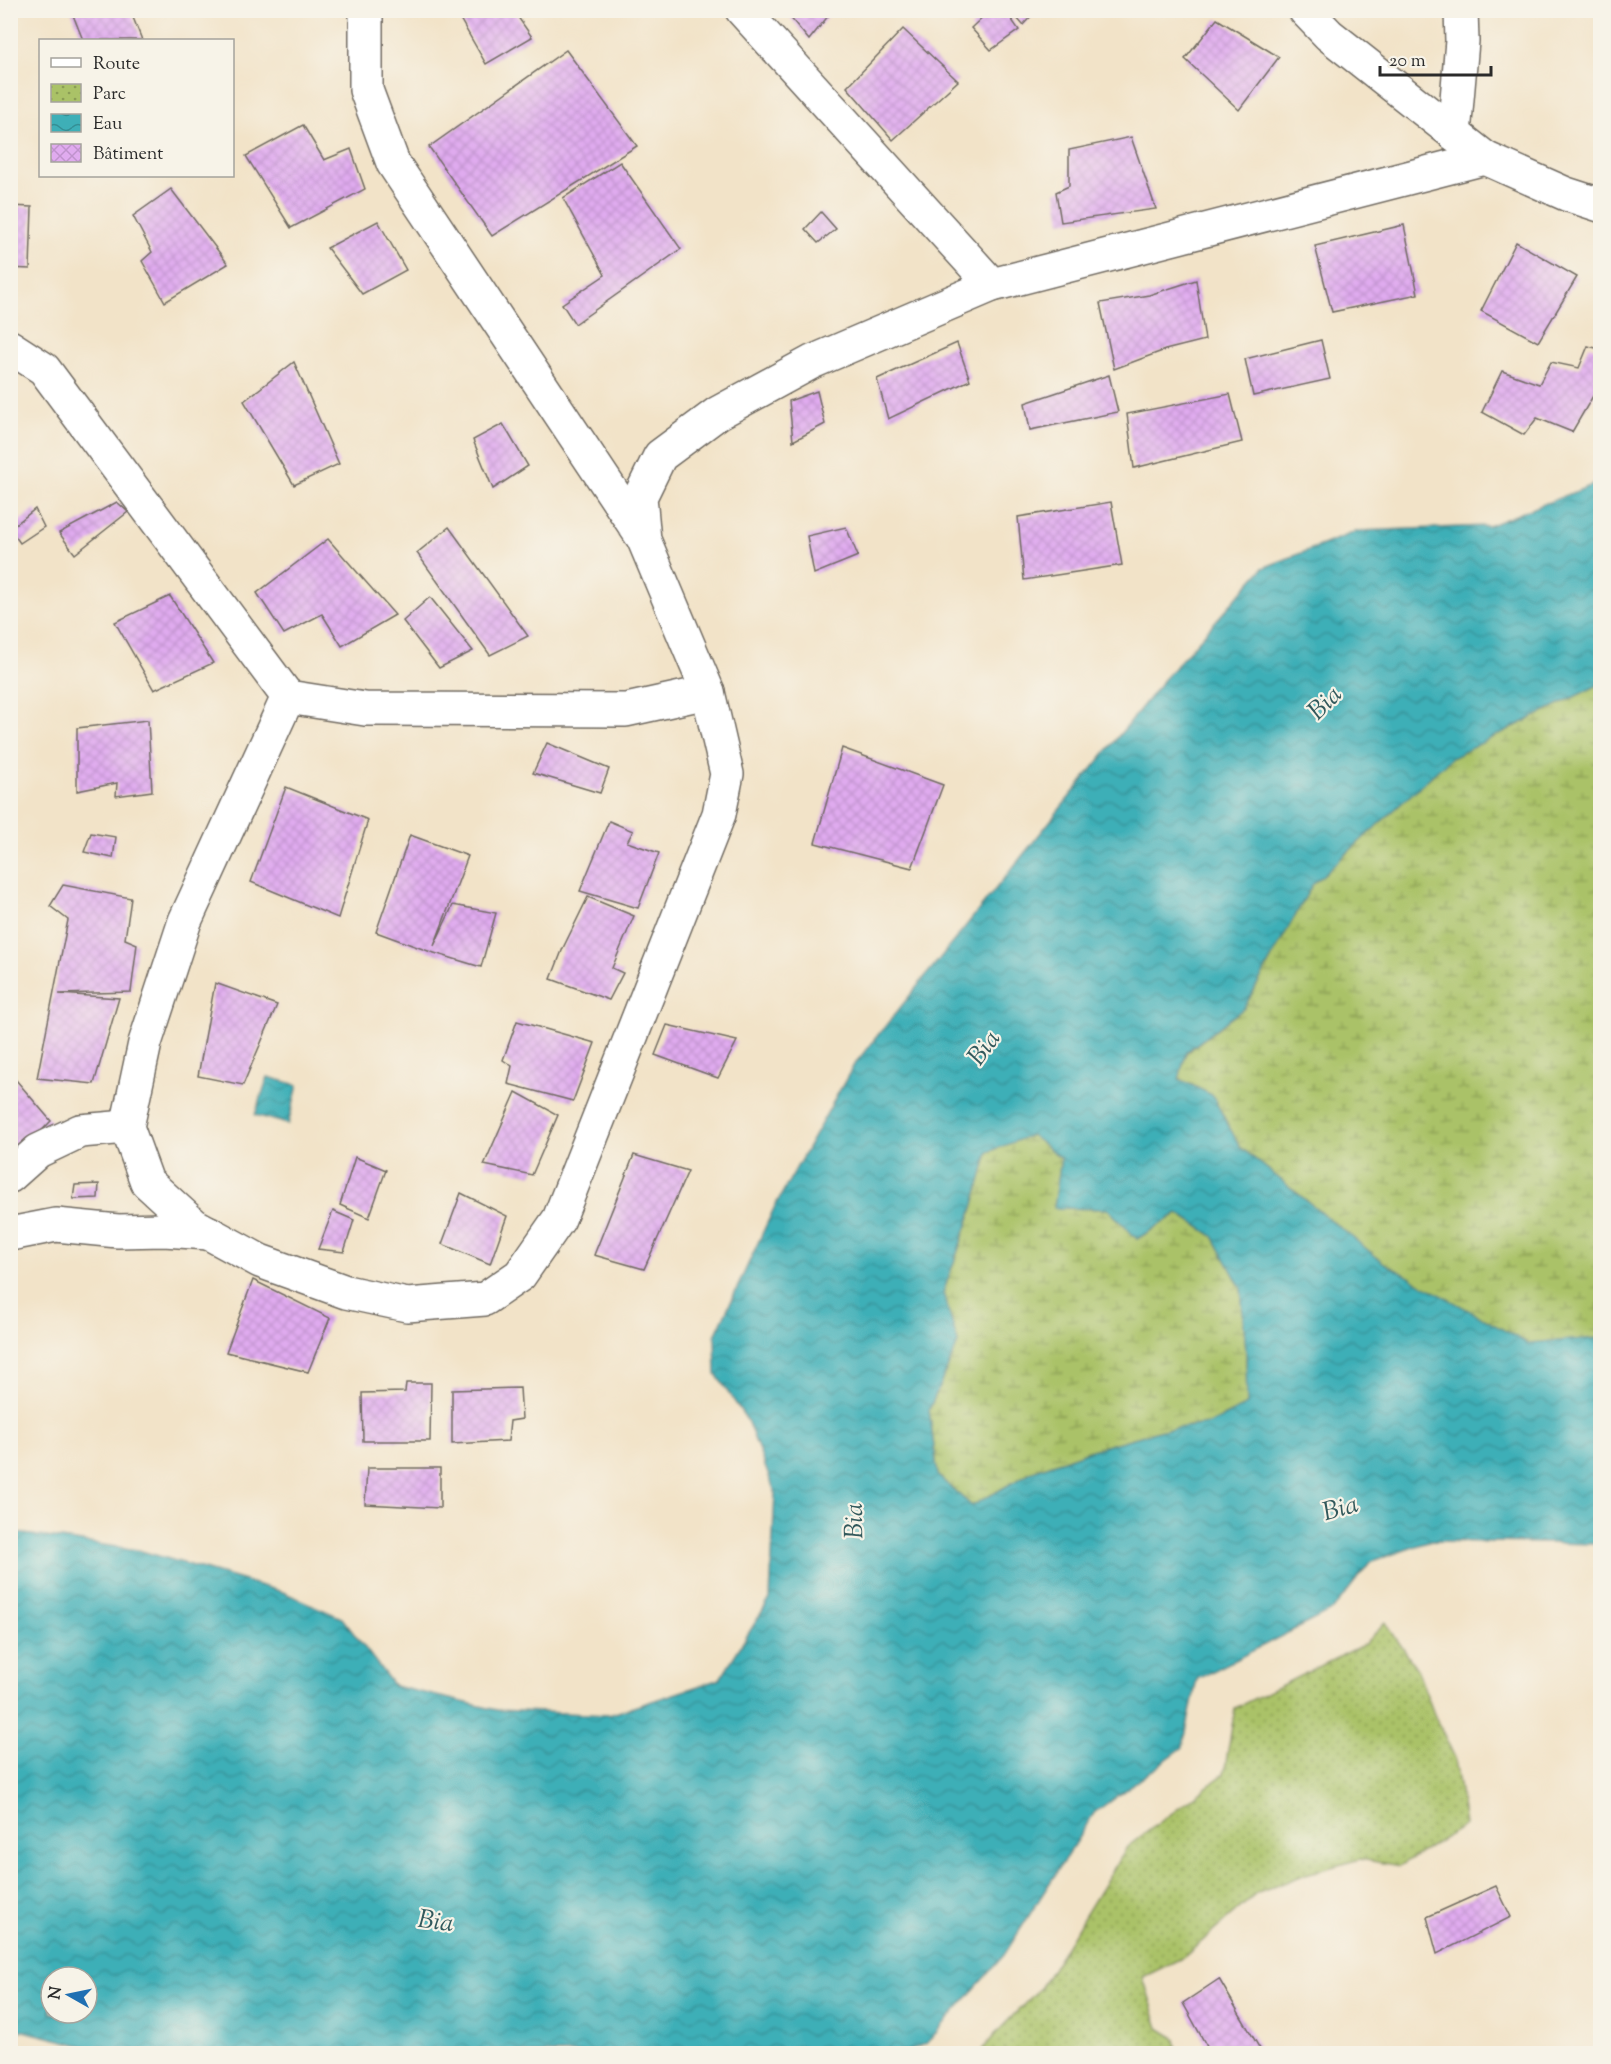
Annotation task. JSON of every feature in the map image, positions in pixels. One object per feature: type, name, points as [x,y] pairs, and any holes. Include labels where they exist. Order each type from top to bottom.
[{"type":"street","points":[[288,697],[185,921],[145,1043],[127,1127],[147,1182],[194,1225],[270,1265],[346,1292],[407,1305],[485,1299],[520,1275],[559,1219],[719,814],[727,774],[708,692],[644,540],[393,163],[366,90],[366,10]]},
{"type":"street","points":[[742,10],[992,285]]},
{"type":"street","points":[[1305,10],[1329,35],[1485,158],[1566,194],[1600,205]]},
{"type":"street","points":[[1454,134],[1462,41],[1461,10]]},
{"type":"street","points":[[644,540],[640,497],[660,456],[718,412],[812,362],[992,285],[1485,158]]},
{"type":"street","points":[[10,347],[44,369],[288,697],[365,709],[626,710],[708,692]]},
{"type":"street","points":[[10,1176],[38,1151],[80,1131],[127,1127]]},
{"type":"street","points":[[10,1234],[56,1225],[118,1232],[164,1230],[209,1233]]},
{"type":"green space","points":[[1600,684],[1600,1338],[1527,1344],[1384,1263],[1240,1147],[1212,1095],[1179,1079],[1186,1053],[1244,1008],[1312,885],[1451,758]]},
{"type":"green space","points":[[1031,1135],[1061,1158],[1055,1208],[1108,1209],[1137,1239],[1178,1213],[1213,1236],[1241,1288],[1247,1405],[1209,1424],[1162,1430],[1095,1449],[1033,1471],[972,1506],[938,1476],[929,1410],[958,1343],[943,1293],[973,1208],[988,1152]]},
{"type":"green space","points":[[1385,1622],[1417,1669],[1434,1714],[1455,1758],[1465,1825],[1400,1866],[1360,1859],[1306,1874],[1256,1894],[1184,1957],[1143,1977],[1159,2028],[1175,2038],[1177,2053],[980,2053],[1041,1987],[1127,1847],[1224,1774],[1235,1708],[1365,1644]]},
{"type":"water","name":"Bia","points":[[1600,482],[1600,684],[1451,758],[1312,885],[1244,1008],[1186,1052],[1179,1079],[1212,1095],[1240,1147],[1384,1263],[1527,1343],[1600,1338],[1600,1544],[1431,1541],[1370,1562],[1333,1610],[1197,1679],[1183,1747],[1094,1813],[1004,1955],[927,2043],[906,2053],[117,2054],[11,2028],[11,1532],[138,1550],[283,1592],[342,1618],[394,1686],[497,1710],[609,1715],[720,1679],[770,1599],[775,1492],[747,1420],[716,1374],[715,1336],[775,1206],[854,1065],[1166,677],[1263,568],[1358,531],[1488,526]],"holes":[[[1031,1135],[1061,1158],[1054,1208],[1108,1209],[1137,1239],[1178,1213],[1213,1236],[1241,1288],[1247,1405],[1209,1424],[1162,1430],[1095,1449],[1033,1471],[972,1506],[938,1476],[929,1410],[958,1343],[943,1293],[973,1208],[988,1152]]]},
{"type":"water","points":[[268,1077],[298,1085],[288,1124],[255,1115]]},
{"type":"building","points":[[71,10],[130,10],[142,39],[83,39]]},
{"type":"building","points":[[455,10],[513,10],[532,37],[486,64]]},
{"type":"building","points":[[784,10],[833,10],[809,40]]},
{"type":"building","points":[[990,10],[1005,10],[1019,30],[991,50],[971,28]]},
{"type":"building","points":[[1010,10],[1037,10],[1023,25]]},
{"type":"building","points":[[1217,19],[1279,57],[1239,110],[1185,59]]},
{"type":"building","points":[[903,29],[958,81],[893,140],[847,87]]},
{"type":"building","points":[[566,50],[637,146],[492,236],[429,147]]},
{"type":"building","points":[[303,125],[324,160],[351,149],[365,189],[291,228],[246,156]]},
{"type":"building","points":[[1131,137],[1156,209],[1061,222],[1056,192],[1069,186],[1069,150]]},
{"type":"building","points":[[620,162],[681,249],[575,324],[562,304],[605,275],[563,198]]},
{"type":"building","points":[[171,189],[228,264],[165,302],[142,261],[152,252],[133,216]]},
{"type":"building","points":[[10,206],[32,207],[30,269],[10,268]]},
{"type":"building","points":[[821,212],[836,229],[818,243],[805,229]]},
{"type":"building","points":[[378,221],[406,270],[362,294],[327,248]]},
{"type":"building","points":[[1404,225],[1418,294],[1332,312],[1315,246]]},
{"type":"building","points":[[1516,242],[1577,277],[1538,342],[1481,311]]},
{"type":"building","points":[[1196,280],[1205,340],[1165,350],[1114,369],[1100,303],[1149,295]]},
{"type":"building","points":[[1321,340],[1330,379],[1253,396],[1245,359]]},
{"type":"building","points":[[957,343],[970,380],[888,419],[877,379]]},
{"type":"building","points":[[1588,346],[1600,349],[1600,389],[1597,389],[1572,432],[1537,418],[1524,435],[1482,412],[1502,371],[1539,384],[1551,362],[1579,368]]},
{"type":"building","points":[[294,362],[339,464],[294,485],[244,401]]},
{"type":"building","points":[[1109,375],[1118,412],[1030,430],[1025,403]]},
{"type":"building","points":[[817,391],[825,424],[793,441],[789,401]]},
{"type":"building","points":[[1230,394],[1242,442],[1134,468],[1127,414]]},
{"type":"building","points":[[503,424],[528,466],[493,489],[473,440]]},
{"type":"building","points":[[117,502],[128,512],[75,554],[59,533]]},
{"type":"building","points":[[1111,502],[1122,565],[1024,580],[1018,517]]},
{"type":"building","points":[[35,509],[44,527],[20,543],[10,529]]},
{"type":"building","points":[[449,527],[528,636],[490,655],[417,553]]},
{"type":"building","points":[[846,527],[858,556],[814,574],[807,536]]},
{"type":"building","points":[[328,539],[395,615],[342,646],[322,614],[284,634],[257,593]]},
{"type":"building","points":[[170,596],[213,663],[154,690],[115,622]]},
{"type":"building","points":[[430,597],[473,651],[439,668],[403,621]]},
{"type":"building","points":[[148,720],[152,791],[116,796],[117,783],[77,791],[77,728]]},
{"type":"building","points":[[547,743],[609,769],[600,793],[533,773]]},
{"type":"building","points":[[842,748],[943,785],[912,868],[815,843]]},
{"type":"building","points":[[286,787],[368,820],[338,918],[251,882]]},
{"type":"building","points":[[609,821],[633,831],[627,842],[659,853],[638,908],[580,891]]},
{"type":"building","points":[[91,833],[116,837],[113,858],[84,852]]},
{"type":"building","points":[[410,835],[468,856],[434,946],[453,905],[496,913],[481,967],[376,932]]},
{"type":"building","points":[[63,885],[131,898],[125,939],[137,944],[131,992],[59,994],[119,998],[94,1084],[37,1078],[68,920],[50,906]]},
{"type":"building","points":[[588,897],[634,916],[612,968],[623,973],[609,1000],[551,979],[563,948]]},
{"type":"building","points":[[215,983],[277,1005],[243,1085],[198,1076]]},
{"type":"building","points":[[517,1021],[595,1043],[573,1101],[508,1084],[512,1066],[503,1060]]},
{"type":"building","points":[[667,1025],[737,1041],[718,1078],[655,1055]]},
{"type":"building","points":[[16,1080],[51,1121],[10,1163],[10,1085]]},
{"type":"building","points":[[516,1092],[558,1115],[532,1175],[484,1165]]},
{"type":"building","points":[[634,1155],[688,1171],[644,1269],[594,1255]]},
{"type":"building","points":[[355,1157],[386,1170],[369,1218],[340,1205]]},
{"type":"building","points":[[99,1184],[98,1198],[73,1199],[75,1185]]},
{"type":"building","points":[[461,1193],[507,1216],[490,1264],[442,1244]]},
{"type":"building","points":[[333,1211],[354,1220],[344,1252],[318,1249]]},
{"type":"building","points":[[253,1280],[330,1318],[308,1372],[226,1352]]},
{"type":"building","points":[[406,1383],[431,1383],[430,1441],[363,1441],[362,1393],[405,1392]]},
{"type":"building","points":[[520,1388],[522,1419],[510,1421],[508,1441],[452,1444],[452,1390]]},
{"type":"building","points":[[367,1468],[440,1468],[440,1508],[365,1504]]},
{"type":"building","points":[[1496,1886],[1511,1917],[1437,1954],[1427,1917]]},
{"type":"building","points":[[1219,1979],[1263,2054],[1211,2054],[1183,2003]]}]
